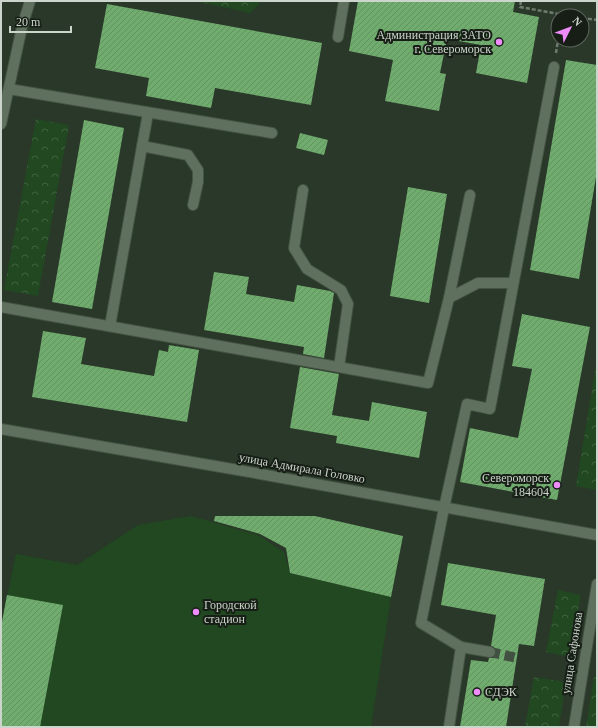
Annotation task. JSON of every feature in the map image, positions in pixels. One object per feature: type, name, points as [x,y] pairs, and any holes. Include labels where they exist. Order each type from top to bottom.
[{"type":"street","points":[[1,124],[22,27],[30,1]]},
{"type":"street","points":[[338,37],[344,1]]},
{"type":"street","points":[[490,652],[462,647],[420,623],[467,404],[490,409],[554,67]]},
{"type":"street","points":[[9,89],[272,133]]},
{"type":"street","points":[[110,326],[148,113]]},
{"type":"street","points":[[142,146],[188,155],[198,170],[198,182],[193,205]]},
{"type":"street","points":[[303,190],[294,248],[307,269],[341,290],[348,304],[339,367]]},
{"type":"street","points":[[1,307],[428,383],[449,298],[470,195]]},
{"type":"street","points":[[449,298],[478,284],[514,283]]},
{"type":"street","name":"улица Адмирала Головко","points":[[1,429],[230,468],[597,535]]},
{"type":"street","name":"улица Сафонова","points":[[574,727],[597,584]]},
{"type":"street","points":[[449,727],[462,647]]},
{"type":"path","points":[[521,1],[520,7],[550,13]]},
{"type":"green space","points":[[195,1],[259,1],[259,4],[250,13]]},
{"type":"green space","points":[[36,119],[69,125],[38,296],[4,290]]},
{"type":"green space","points":[[597,360],[597,490],[576,486]]},
{"type":"green space","name":"Городской стадион","points":[[191,516],[258,535],[284,552],[290,573],[391,597],[371,727],[1,727],[1,627],[16,554],[77,565],[138,525]]},
{"type":"green space","points":[[558,590],[581,595],[569,657],[546,652]]},
{"type":"green space","points":[[534,677],[566,682],[559,727],[525,727]]},
{"type":"green space","points":[[594,677],[597,677],[597,727],[586,727]]},
{"type":"building","name":"Администрация ЗАТО г. Североморск","points":[[358,1],[515,1],[513,12],[539,17],[527,83],[476,73],[481,45],[447,39],[440,73],[446,74],[439,111],[385,101],[393,60],[349,51]]},
{"type":"building","points":[[107,4],[322,43],[311,105],[215,88],[211,108],[146,96],[149,78],[95,68]]},
{"type":"building","points":[[566,60],[597,65],[597,171],[579,279],[530,270]]},
{"type":"building","points":[[84,120],[124,128],[92,309],[52,302]]},
{"type":"building","points":[[300,133],[328,140],[324,155],[296,148]]},
{"type":"building","points":[[408,187],[447,194],[429,303],[390,296]]},
{"type":"building","points":[[214,272],[249,277],[246,294],[294,302],[297,285],[334,293],[324,358],[303,354],[304,347],[204,330]]},
{"type":"building","points":[[522,314],[590,327],[557,500],[460,482],[470,428],[518,438],[532,369],[512,366]]},
{"type":"building","points":[[43,331],[86,338],[81,364],[154,376],[159,350],[168,352],[169,345],[199,350],[187,422],[32,397]]},
{"type":"building","points":[[300,367],[339,374],[332,415],[369,421],[372,402],[427,412],[419,458],[336,443],[337,436],[290,428]]},
{"type":"building","points":[[215,516],[315,516],[403,536],[391,597],[290,573],[286,548],[260,534],[214,521]]},
{"type":"building","points":[[448,563],[545,579],[534,646],[519,644],[506,727],[460,727],[471,660],[488,662],[489,658],[493,658],[496,653],[494,647],[491,646],[496,615],[441,605]]},
{"type":"building","points":[[7,595],[63,605],[40,727],[1,727],[1,627]]},
{"type":"tunnel","points":[[490,652],[517,658]]},
{"type":"place","name":"Администрация ЗАТО г. Североморск","points":[[499,42]]},
{"type":"place","name":"Североморск 184604","points":[[557,485]]},
{"type":"place","name":"Городской стадион","points":[[196,612]]},
{"type":"place","name":"СДЭК","points":[[477,692]]}]
